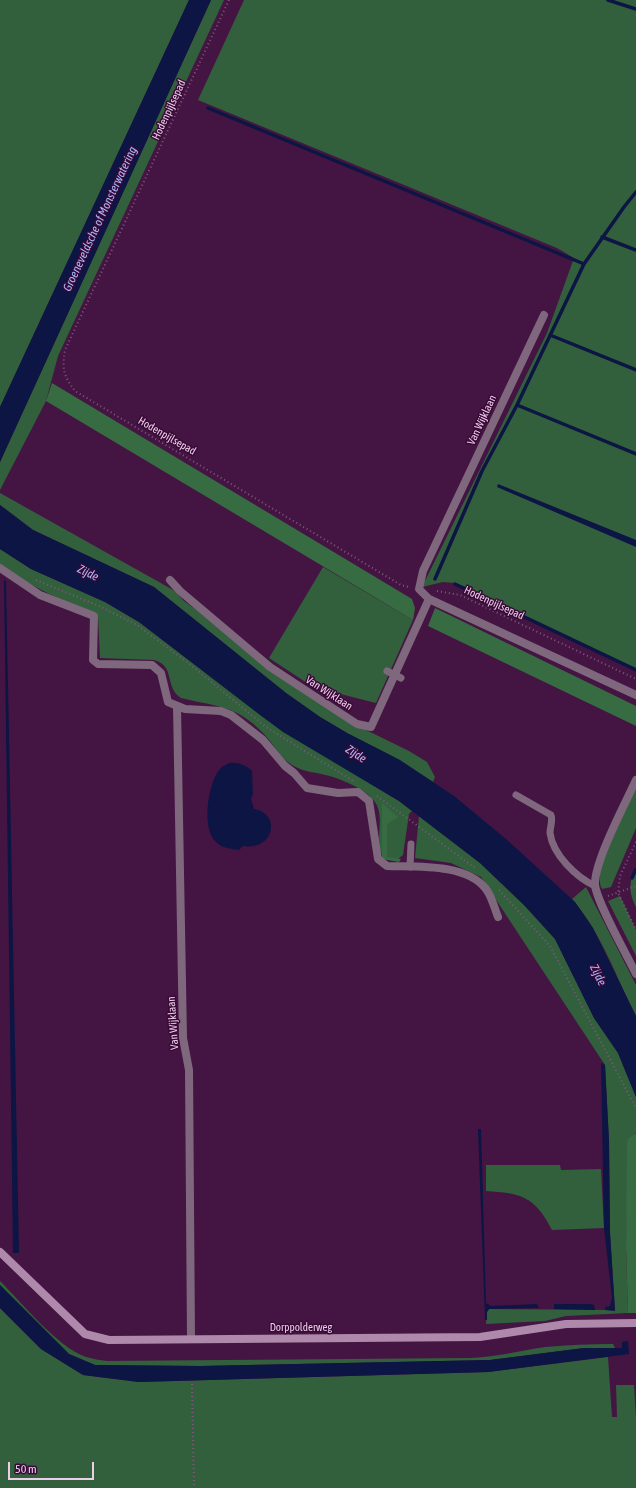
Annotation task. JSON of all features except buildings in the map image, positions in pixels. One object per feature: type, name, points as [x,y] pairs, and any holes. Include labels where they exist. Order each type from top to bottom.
[{"type":"street","name":"Van Wijklaan","points":[[419,589],[423,571],[544,315]]},
{"type":"street","points":[[0,568],[40,595],[94,616],[93,660],[98,664],[152,665],[161,673],[168,702],[194,710],[221,711],[231,715],[263,740],[285,766],[294,773],[307,788],[338,793],[358,792],[369,801],[378,859],[387,866],[453,870],[478,881],[490,896],[498,917]]},
{"type":"street","name":"Van Wijklaan","points":[[170,580],[180,592],[270,667],[357,724],[371,727],[429,599]]},
{"type":"street","points":[[419,589],[429,599],[636,695]]},
{"type":"street","name":"Van Wijklaan","points":[[177,706],[183,1038],[189,1070],[191,1339]]},
{"type":"street","points":[[636,780],[599,863],[595,886],[600,900],[636,974]]},
{"type":"street","name":"Dorppolderweg","points":[[0,1252],[85,1334],[109,1340],[480,1337],[566,1324],[636,1323]]},
{"type":"lane","points":[[516,795],[551,815],[550,832],[556,852],[588,883],[595,886]]},
{"type":"lane","points":[[410,867],[411,844]]},
{"type":"path","name":"Hodenpijlsepad","points":[[229,0],[65,350],[62,366],[66,379],[75,391],[401,585],[460,595],[636,679]]},
{"type":"path","points":[[636,842],[620,876],[618,893],[636,930]]},
{"type":"path","points":[[600,900],[636,886]]},
{"type":"path","points":[[192,1384],[194,1488]]},
{"type":"green space","points":[[0,0],[189,0],[0,407]]},
{"type":"green space","points":[[211,0],[224,0],[58,356],[46,401],[0,490],[0,462]]},
{"type":"green space","points":[[244,0],[636,0],[636,669],[455,583],[443,582],[422,587],[547,333],[574,258],[557,248],[198,100]]},
{"type":"green space","points":[[52,383],[412,599],[415,608],[413,620],[46,401]]},
{"type":"green space","points":[[0,493],[175,591],[184,601],[364,729],[409,751],[427,762],[435,777],[433,782],[386,753],[320,717],[286,693],[154,587],[33,530],[0,505]]},
{"type":"green space","points":[[0,549],[31,569],[105,602],[139,622],[283,731],[399,801],[412,811],[409,814],[403,855],[397,860],[384,858],[381,851],[379,837],[380,815],[375,802],[367,794],[356,786],[328,775],[302,770],[292,765],[280,754],[267,737],[253,724],[235,712],[226,708],[181,698],[173,688],[168,672],[161,663],[154,660],[100,658],[98,616],[36,587],[0,566]]},
{"type":"green space","points":[[323,567],[413,620],[376,703],[313,687],[269,658]]},
{"type":"green space","points":[[435,608],[636,706],[636,726],[428,626]]},
{"type":"green space","points":[[636,784],[636,828],[611,887],[602,889],[600,879],[601,866],[605,852]]},
{"type":"green space","points":[[382,803],[398,817],[387,824],[387,857],[401,859],[399,862],[382,859]]},
{"type":"green space","points":[[419,816],[480,863],[524,905],[555,939],[594,1018],[618,1053],[636,1097],[636,1133],[634,1134],[627,1212],[626,1248],[628,1313],[566,1316],[545,1321],[486,1324],[487,1312],[489,1309],[615,1310],[610,1233],[609,1141],[605,1065],[481,877],[451,863],[415,858]]},
{"type":"green space","points":[[636,866],[636,907],[633,902],[630,887]]},
{"type":"green space","points":[[586,887],[636,985],[636,1016],[600,940],[572,899]]},
{"type":"green space","points":[[620,896],[636,930],[636,956],[608,901]]},
{"type":"green space","points":[[636,1133],[636,1313],[628,1313],[626,1248],[627,1143],[628,1139]]},
{"type":"green space","points":[[486,1165],[560,1165],[561,1170],[601,1169],[604,1228],[552,1230],[540,1210],[526,1199],[509,1193],[486,1191]]},
{"type":"green space","points":[[0,1281],[40,1324],[63,1344],[86,1357],[107,1361],[469,1358],[507,1354],[545,1347],[587,1344],[613,1344],[615,1348],[584,1348],[490,1360],[200,1366],[95,1365],[69,1354],[0,1285]]},
{"type":"green space","points":[[0,1308],[41,1349],[83,1375],[139,1382],[488,1372],[608,1357],[612,1417],[617,1417],[616,1385],[634,1385],[636,1418],[636,1488],[0,1488]]},
{"type":"water","name":"Groeneveldsche of Monsterwatering","points":[[189,0],[211,0],[0,462],[0,407]]},
{"type":"water","points":[[498,484],[636,540],[636,547],[497,487]]},
{"type":"water","name":"Zijde","points":[[0,505],[33,530],[154,587],[286,693],[320,717],[347,733],[400,760],[454,796],[506,839],[575,902],[593,928],[636,1016],[636,1097],[618,1053],[594,1018],[555,939],[524,905],[480,863],[399,801],[283,732],[139,622],[105,602],[31,569],[0,549]]},
{"type":"water","points":[[4,580],[6,581],[19,1253],[13,1253]]},
{"type":"water","points":[[229,763],[242,764],[252,771],[253,794],[251,799],[254,809],[263,812],[268,817],[271,824],[271,831],[268,838],[262,843],[254,846],[243,846],[239,850],[221,846],[216,842],[211,836],[207,817],[209,796],[215,777],[219,770]]},
{"type":"water","points":[[602,1063],[605,1065],[609,1141],[610,1233],[615,1311],[605,1310],[605,1307],[610,1306],[612,1298],[604,1228]]},
{"type":"water","points":[[478,1129],[481,1129],[486,1303],[491,1306],[537,1304],[539,1308],[489,1309],[487,1312],[487,1320],[485,1320]]},
{"type":"water","points":[[0,1285],[69,1354],[95,1365],[200,1366],[490,1360],[584,1348],[622,1348],[622,1342],[628,1341],[629,1354],[488,1372],[139,1382],[83,1375],[41,1349],[0,1308]]},
{"type":"water","points":[[554,1304],[591,1304],[594,1305],[595,1310],[554,1309]]},
{"type":"waterway","points":[[608,0],[636,9]]},
{"type":"waterway","points":[[208,108],[584,264]]},
{"type":"waterway","points":[[435,579],[482,471],[517,405],[584,264],[636,192]]},
{"type":"waterway","points":[[602,237],[636,250]]},
{"type":"waterway","points":[[550,335],[636,370]]},
{"type":"waterway","points":[[517,405],[636,454]]},
{"type":"waterway","points":[[455,584],[636,670]]},
{"type":"waterway","points":[[632,878],[636,869]]}]
